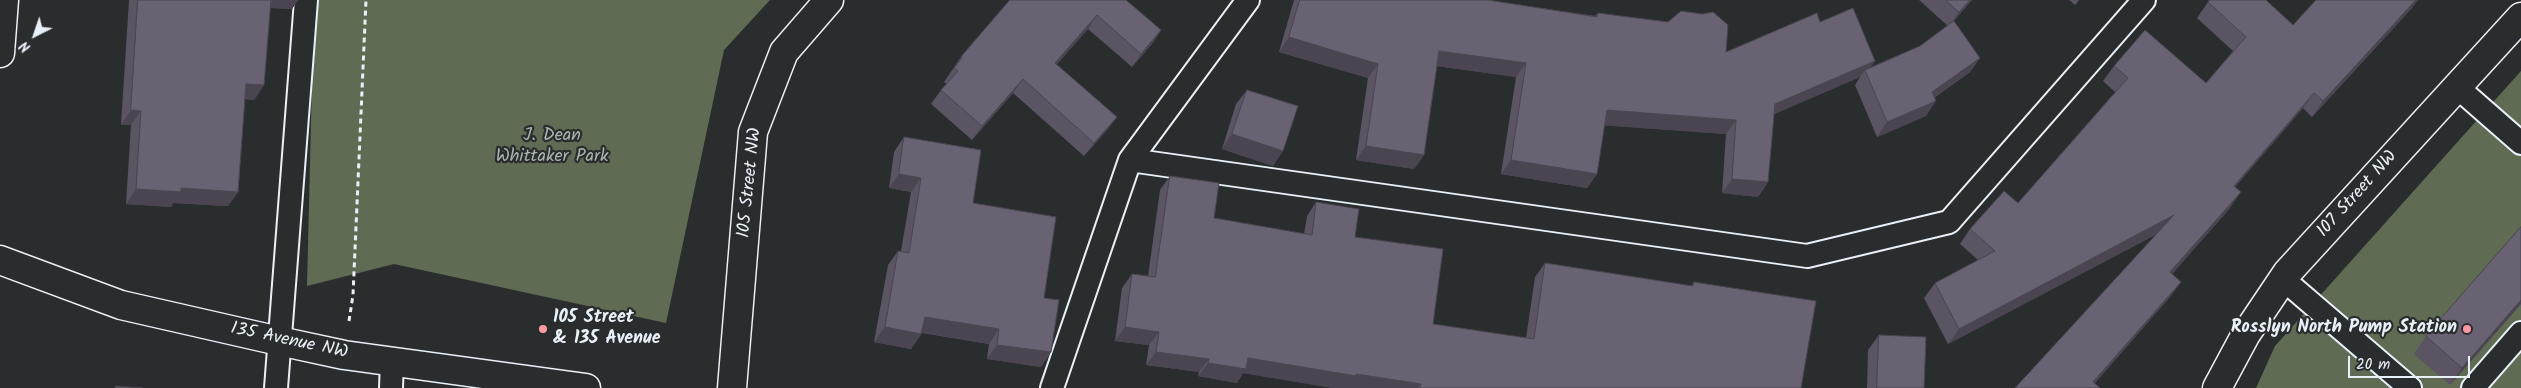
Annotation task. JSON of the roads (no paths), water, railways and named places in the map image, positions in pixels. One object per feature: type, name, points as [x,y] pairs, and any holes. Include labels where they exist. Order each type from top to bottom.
[{"type":"street","points":[[0,53],[4,0]]},
{"type":"street","name":"105 Street NW","points":[[732,388],[753,132],[784,52],[829,0]]},
{"type":"street","name":"107 Street NW","points":[[2217,388],[2246,334],[2283,279],[2521,17]]},
{"type":"street","name":"135 Avenue NW","points":[[0,260],[121,305],[279,341],[344,355],[392,360],[586,388]]},
{"type":"lane","points":[[276,388],[306,0]]},
{"type":"lane","points":[[1052,388],[1130,160],[1248,0]]},
{"type":"lane","points":[[1130,160],[1807,256],[1950,222],[2144,0]]},
{"type":"lane","points":[[2457,87],[2521,143]]},
{"type":"lane","points":[[2283,279],[2417,385]]},
{"type":"lane","points":[[2473,388],[2521,333]]},
{"type":"lane","points":[[391,388],[392,360]]},
{"type":"place","name":"105 Street & 135 Avenue","points":[[543,329]]},
{"type":"place","name":"Rosslyn North Pump Station","points":[[2467,329]]},
{"type":"park label","name":"J. Dean Whittaker Park","points":[[552,147]]}]
